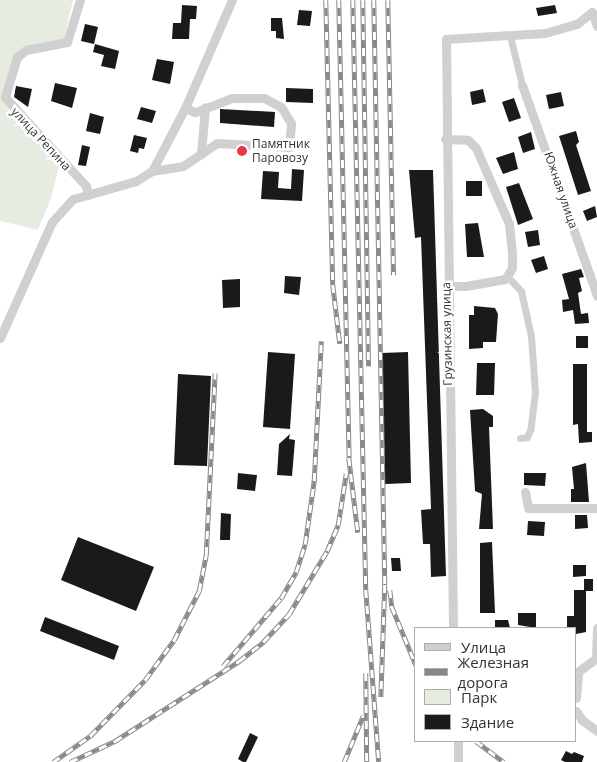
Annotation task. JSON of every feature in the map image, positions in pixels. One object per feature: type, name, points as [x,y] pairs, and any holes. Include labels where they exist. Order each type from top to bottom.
[{"type":"street","name":"улица Репина","points":[[80,0],[67,42],[26,50],[17,57],[5,97],[86,186],[88,195]]},
{"type":"street","points":[[152,171],[185,108],[230,1]]},
{"type":"street","points":[[522,85],[510,36],[545,33],[577,24],[592,12],[597,26]]},
{"type":"street","name":"Грузинская улица","points":[[453,627],[446,286],[446,39],[510,36]]},
{"type":"street","name":"Южная улица","points":[[522,85],[597,296]]},
{"type":"street","points":[[0,338],[52,222],[74,199],[136,181],[152,171],[182,166],[217,143],[289,147],[290,122],[281,107],[264,98],[232,98],[195,112],[185,108]]},
{"type":"street","points":[[201,154],[205,107]]},
{"type":"street","points":[[445,139],[468,140],[486,170],[512,236],[512,268],[507,276],[495,282],[446,286]]},
{"type":"street","points":[[507,276],[520,291],[531,336],[535,392],[530,430],[527,437],[520,438]]},
{"type":"street","points":[[525,492],[528,508],[597,508]]},
{"type":"street","points":[[577,673],[596,658],[597,628]]},
{"type":"street","points":[[577,712],[582,720],[597,731]]},
{"type":"street","points":[[458,742],[458,762]]},
{"type":"green space","points":[[0,0],[73,0],[63,43],[17,57],[5,97],[60,162],[51,198],[38,230],[0,221]]},
{"type":"building","points":[[182,5],[197,6],[196,19],[190,19],[189,39],[172,39],[173,23],[181,23]]},
{"type":"building","points":[[555,5],[557,13],[538,16],[536,8]]},
{"type":"building","points":[[299,10],[312,11],[310,26],[297,25]]},
{"type":"building","points":[[271,18],[282,18],[284,39],[276,38],[276,31],[271,31]]},
{"type":"building","points":[[85,24],[98,27],[94,44],[81,41]]},
{"type":"building","points":[[95,44],[119,51],[115,69],[101,66],[104,55],[93,52]]},
{"type":"building","points":[[157,59],[174,62],[170,84],[152,80]]},
{"type":"building","points":[[55,83],[77,88],[72,108],[51,101]]},
{"type":"building","points":[[16,86],[32,89],[28,107],[14,97]]},
{"type":"building","points":[[286,88],[313,89],[313,103],[286,102]]},
{"type":"building","points":[[483,89],[486,102],[472,105],[470,92]]},
{"type":"building","points":[[561,92],[564,106],[549,109],[546,95]]},
{"type":"building","points":[[514,98],[521,118],[509,122],[502,102]]},
{"type":"building","points":[[141,107],[156,111],[152,123],[137,119]]},
{"type":"building","points":[[220,109],[275,112],[274,127],[220,123]]},
{"type":"building","points":[[90,113],[104,117],[100,134],[86,131]]},
{"type":"building","points":[[576,131],[579,142],[576,145],[591,191],[578,195],[559,136]]},
{"type":"building","points":[[531,132],[535,149],[523,153],[518,137]]},
{"type":"building","points":[[134,135],[147,138],[144,149],[139,148],[138,153],[130,151]]},
{"type":"building","points":[[82,145],[90,147],[86,166],[78,165]]},
{"type":"building","points":[[514,152],[518,169],[503,174],[496,158]]},
{"type":"building","points":[[292,169],[304,170],[302,201],[261,199],[263,171],[279,172],[278,188],[291,189]]},
{"type":"building","points":[[409,170],[433,170],[446,576],[431,577],[430,544],[423,544],[421,510],[431,509],[421,237],[415,238]]},
{"type":"building","points":[[466,181],[482,181],[482,196],[466,196]]},
{"type":"building","points":[[519,183],[533,219],[518,225],[506,187]]},
{"type":"building","points":[[595,206],[597,217],[587,221],[583,211]]},
{"type":"building","points":[[478,223],[484,257],[467,257],[465,224]]},
{"type":"building","points":[[538,230],[540,245],[528,247],[525,232]]},
{"type":"building","points":[[544,256],[548,269],[536,273],[531,260]]},
{"type":"building","points":[[581,269],[584,277],[579,278],[582,291],[578,293],[581,314],[588,313],[589,323],[575,324],[573,310],[563,312],[562,300],[569,299],[562,274]]},
{"type":"building","points":[[285,276],[301,277],[299,295],[284,293]]},
{"type":"building","points":[[240,279],[240,307],[223,308],[222,280]]},
{"type":"building","points":[[474,306],[495,308],[498,314],[496,342],[483,342],[483,348],[469,349],[469,315],[474,315]]},
{"type":"building","points":[[576,336],[588,336],[588,348],[576,348]]},
{"type":"building","points":[[268,352],[295,354],[290,429],[263,427]]},
{"type":"building","points":[[408,352],[411,483],[385,484],[382,353]]},
{"type":"building","points":[[477,363],[495,363],[494,395],[476,395]]},
{"type":"building","points":[[573,364],[587,364],[587,432],[592,432],[592,442],[579,443],[578,424],[573,425]]},
{"type":"building","points":[[178,374],[211,376],[207,466],[174,465]]},
{"type":"building","points":[[483,409],[493,416],[493,427],[489,427],[493,529],[479,529],[482,494],[475,491],[470,410]]},
{"type":"building","points":[[290,434],[289,439],[295,440],[292,476],[277,475],[279,444]]},
{"type":"building","points":[[586,463],[589,502],[571,502],[571,489],[574,489],[572,467]]},
{"type":"building","points":[[238,473],[257,475],[255,491],[237,489]]},
{"type":"building","points":[[524,473],[546,473],[545,486],[524,485]]},
{"type":"building","points":[[221,513],[231,514],[230,540],[220,540]]},
{"type":"building","points":[[575,515],[587,515],[588,528],[575,529]]},
{"type":"building","points":[[528,521],[545,522],[544,536],[527,535]]},
{"type":"building","points":[[78,537],[154,567],[136,611],[61,580]]},
{"type":"building","points":[[492,542],[495,613],[480,613],[480,543]]},
{"type":"building","points":[[391,558],[400,558],[401,571],[392,571]]},
{"type":"building","points":[[573,565],[586,565],[586,576],[573,577]]},
{"type":"building","points":[[584,579],[593,579],[593,591],[586,591],[586,632],[577,634],[577,627],[567,627],[567,616],[574,616],[574,590],[584,590]]},
{"type":"building","points":[[518,613],[536,613],[536,627],[518,625]]},
{"type":"building","points":[[45,617],[119,646],[114,660],[40,631]]},
{"type":"building","points":[[495,620],[508,620],[510,627],[495,627]]},
{"type":"building","points":[[250,733],[258,737],[246,762],[243,762],[238,759]]},
{"type":"building","points":[[566,751],[584,756],[582,762],[565,762],[561,760]]},
{"type":"railway","points":[[326,0],[333,285],[340,344]]},
{"type":"railway","points":[[339,0],[349,458],[358,532]]},
{"type":"railway","points":[[353,0],[366,590],[379,762]]},
{"type":"railway","points":[[363,0],[369,366]]},
{"type":"railway","points":[[374,0],[385,585],[381,697]]},
{"type":"railway","points":[[388,0],[394,275]]},
{"type":"railway","points":[[223,666],[281,598],[296,572],[305,544],[314,481],[321,341]]},
{"type":"railway","points":[[53,762],[90,736],[145,680],[174,640],[199,591],[206,555],[215,373]]},
{"type":"railway","points":[[70,762],[115,741],[239,661],[263,642],[289,614],[327,551],[338,525],[346,474]]},
{"type":"railway","points":[[390,590],[392,607],[414,660]]},
{"type":"railway","points":[[366,673],[367,762]]},
{"type":"railway","points":[[344,762],[363,716]]},
{"type":"railway","points":[[477,742],[504,762]]},
{"type":"place","name":"Памятник Паровозу","points":[[242,151]]}]
